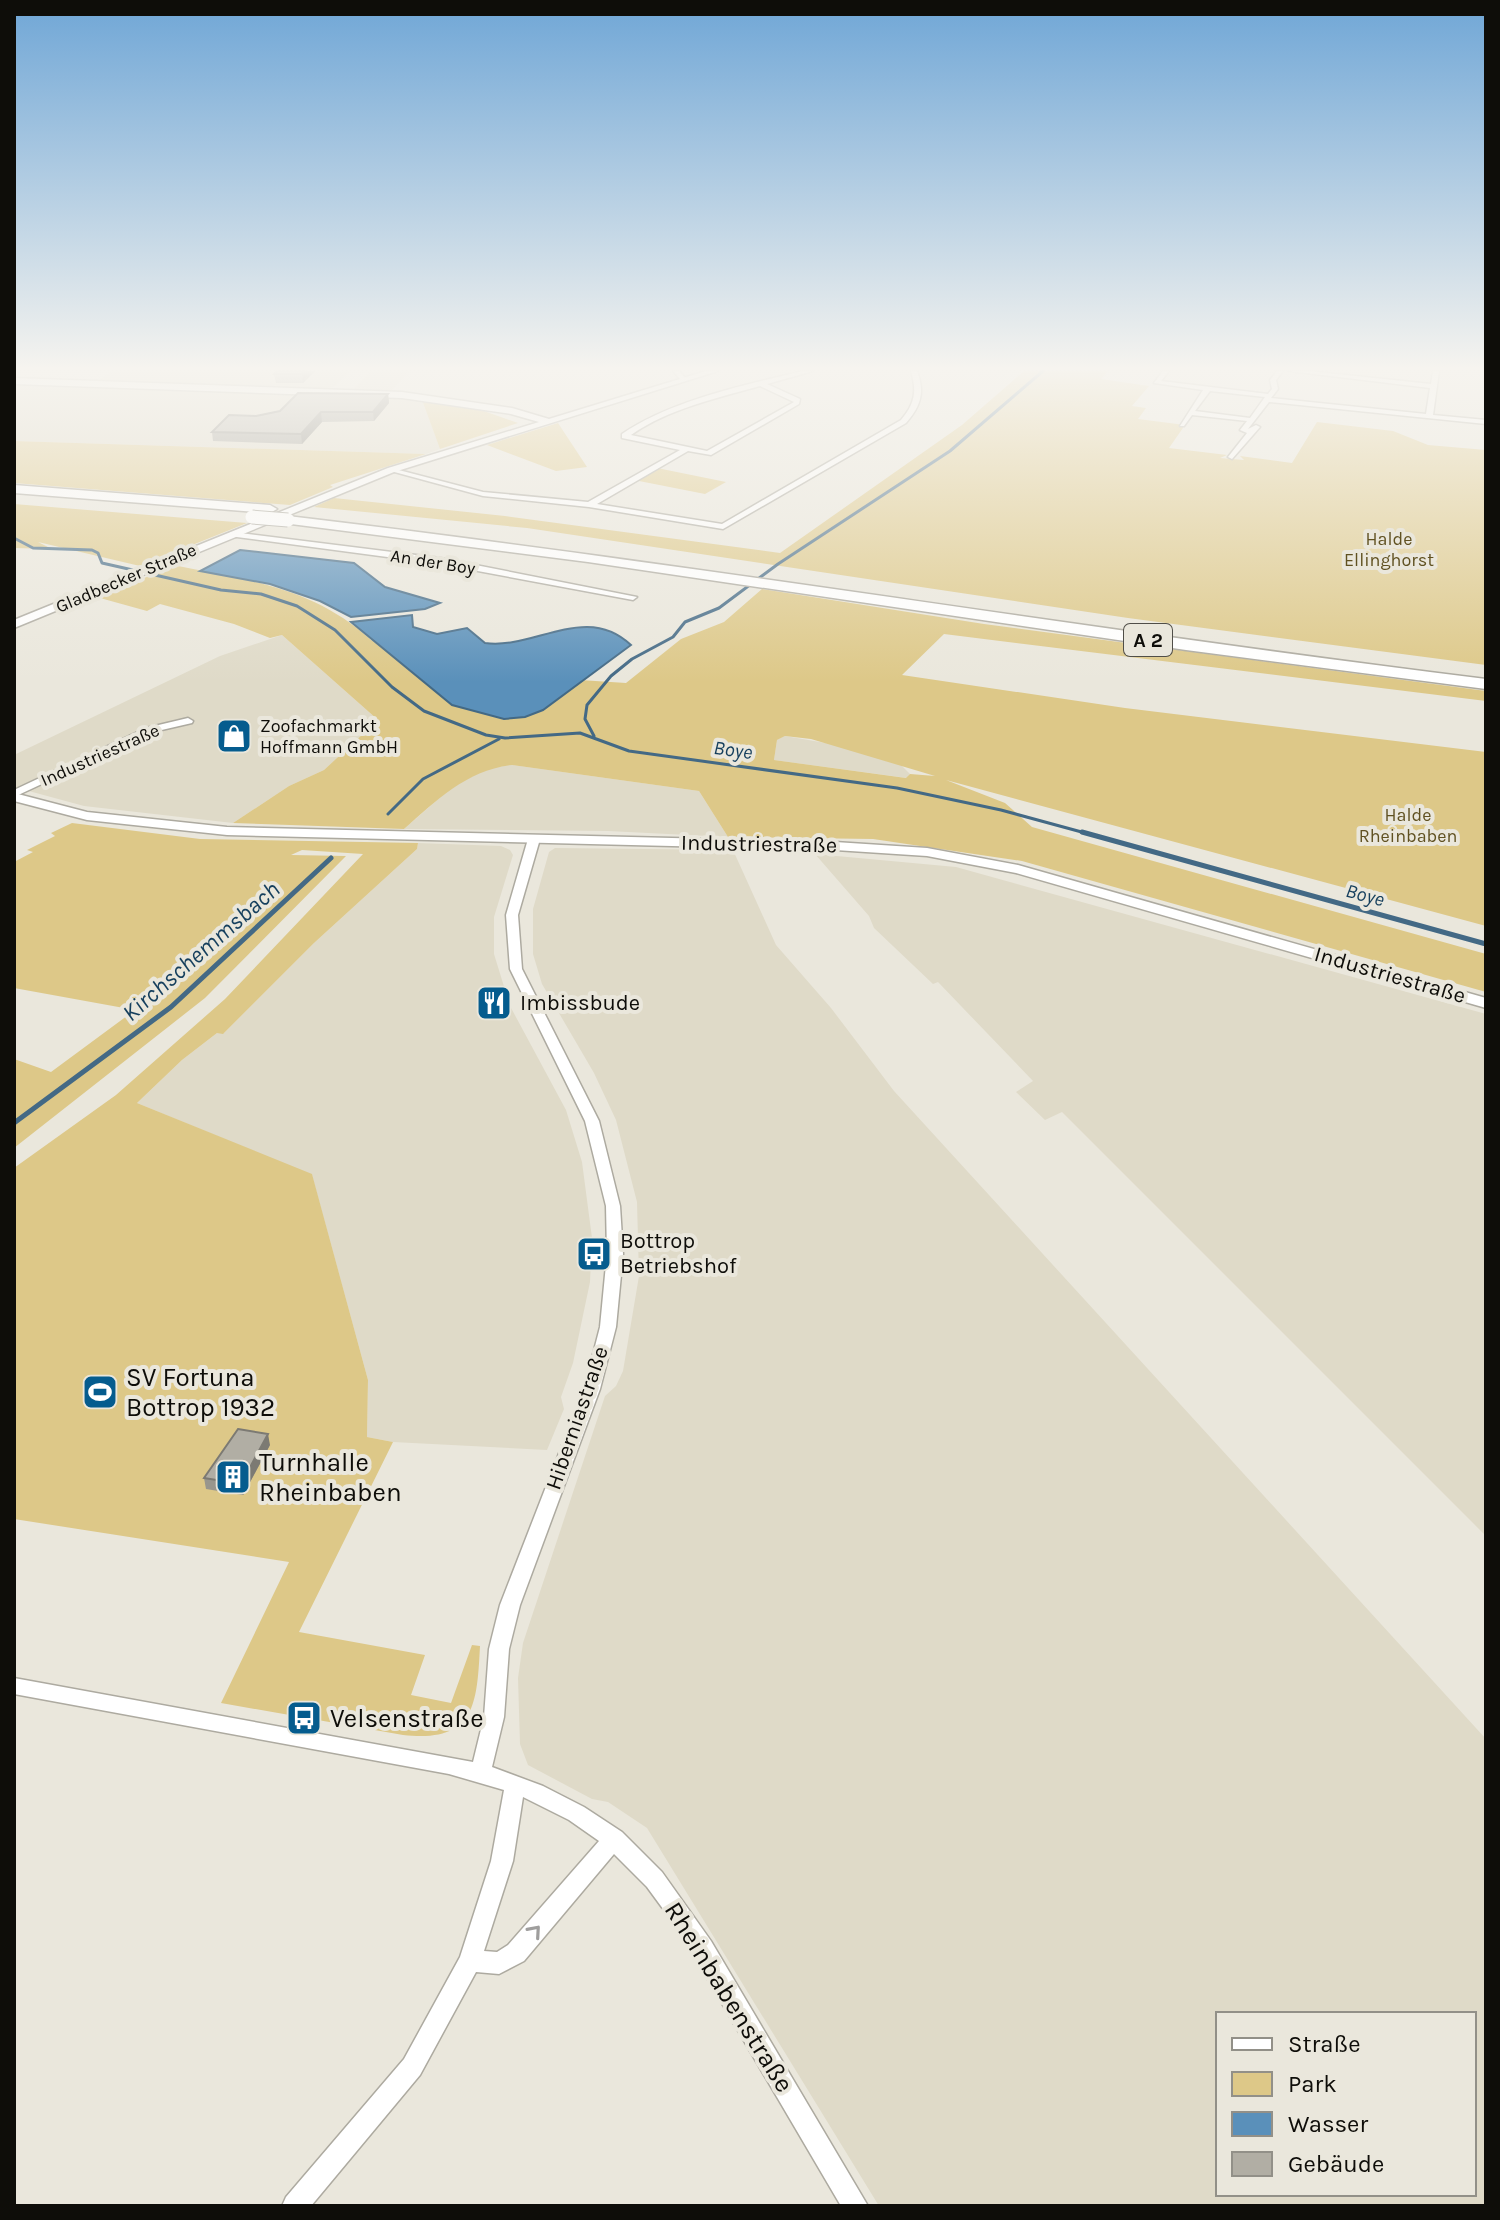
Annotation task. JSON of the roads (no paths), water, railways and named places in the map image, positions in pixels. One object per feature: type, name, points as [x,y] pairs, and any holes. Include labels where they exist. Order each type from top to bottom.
[{"type":"highway","name":"A 2","points":[[14,489],[270,509],[515,536],[1240,653],[1486,684]]},
{"type":"highway","name":"A 2","points":[[14,497],[288,520],[752,574]]},
{"type":"highway","name":"A 2","points":[[815,584],[1486,671]]},
{"type":"street","name":"Gladbecker Straße","points":[[14,624],[379,475]]},
{"type":"street","points":[[409,475],[483,494],[589,505],[723,527],[811,475]]},
{"type":"street","points":[[589,505],[642,475]]},
{"type":"street","name":"An der Boy","points":[[232,534],[440,561],[633,597]]},
{"type":"street","name":"Industriestraße","points":[[14,796],[150,730],[188,721]]},
{"type":"street","name":"Industriestraße","points":[[14,796],[87,816],[193,829],[801,845],[927,852],[998,865],[1486,1003]]},
{"type":"street","name":"Hiberniastraße","points":[[481,1772],[494,1717],[499,1649],[510,1605],[592,1389],[608,1327],[615,1254],[613,1206],[592,1121],[516,969],[512,915],[534,839]]},
{"type":"street","name":"Rheinbabenstraße","points":[[14,1686],[253,1727],[481,1772],[557,1802],[614,1839],[649,1874],[692,1928],[855,2206]]},
{"type":"street","points":[[295,2206],[412,2067],[470,1961],[502,1861],[515,1784]]},
{"type":"street","points":[[470,1961],[499,1963],[516,1953],[614,1839]]},
{"type":"water","points":[[240,550],[354,563],[385,587],[440,603],[425,609],[351,617],[320,601],[270,584],[200,571]]},
{"type":"water","points":[[412,615],[413,627],[437,634],[467,628],[485,643],[522,640],[578,627],[614,633],[631,645],[543,710],[525,717],[504,719],[452,705],[351,622]]},
{"type":"waterway","points":[[594,736],[585,719],[587,705],[611,676],[632,659],[673,637],[685,622],[719,608],[778,564],[914,475]]},
{"type":"waterway","name":"Boye","points":[[14,538],[33,548],[92,550],[98,553],[102,563],[221,590],[261,594],[297,606],[335,630],[392,687],[424,711],[486,735],[505,738],[580,733],[629,751],[897,788],[1001,810],[1089,834]]},
{"type":"waterway","name":"Kirchschemmsbach","points":[[388,814],[423,779],[499,739]]},
{"type":"waterway","name":"Boye","points":[[1082,832],[1486,944]]},
{"type":"waterway","name":"Kirchschemmsbach","points":[[14,1123],[171,1007],[331,858]]},
{"type":"place","name":"Zoofachmarkt Hoffmann GmbH","points":[[234,736]]},
{"type":"place","name":"Imbissbude","points":[[494,1003]]},
{"type":"place","name":"Bottrop Betriebshof","points":[[594,1254]]},
{"type":"place","name":"SV Fortuna Bottrop 1932","points":[[100,1392]]},
{"type":"place","name":"Turnhalle Rheinbaben","points":[[233,1477]]},
{"type":"place","name":"Velsenstraße","points":[[304,1718]]},
{"type":"park label","name":"Halde Ellinghorst","points":[[1389,549]]},
{"type":"park label","name":"Halde Rheinbaben","points":[[1408,825]]}]
